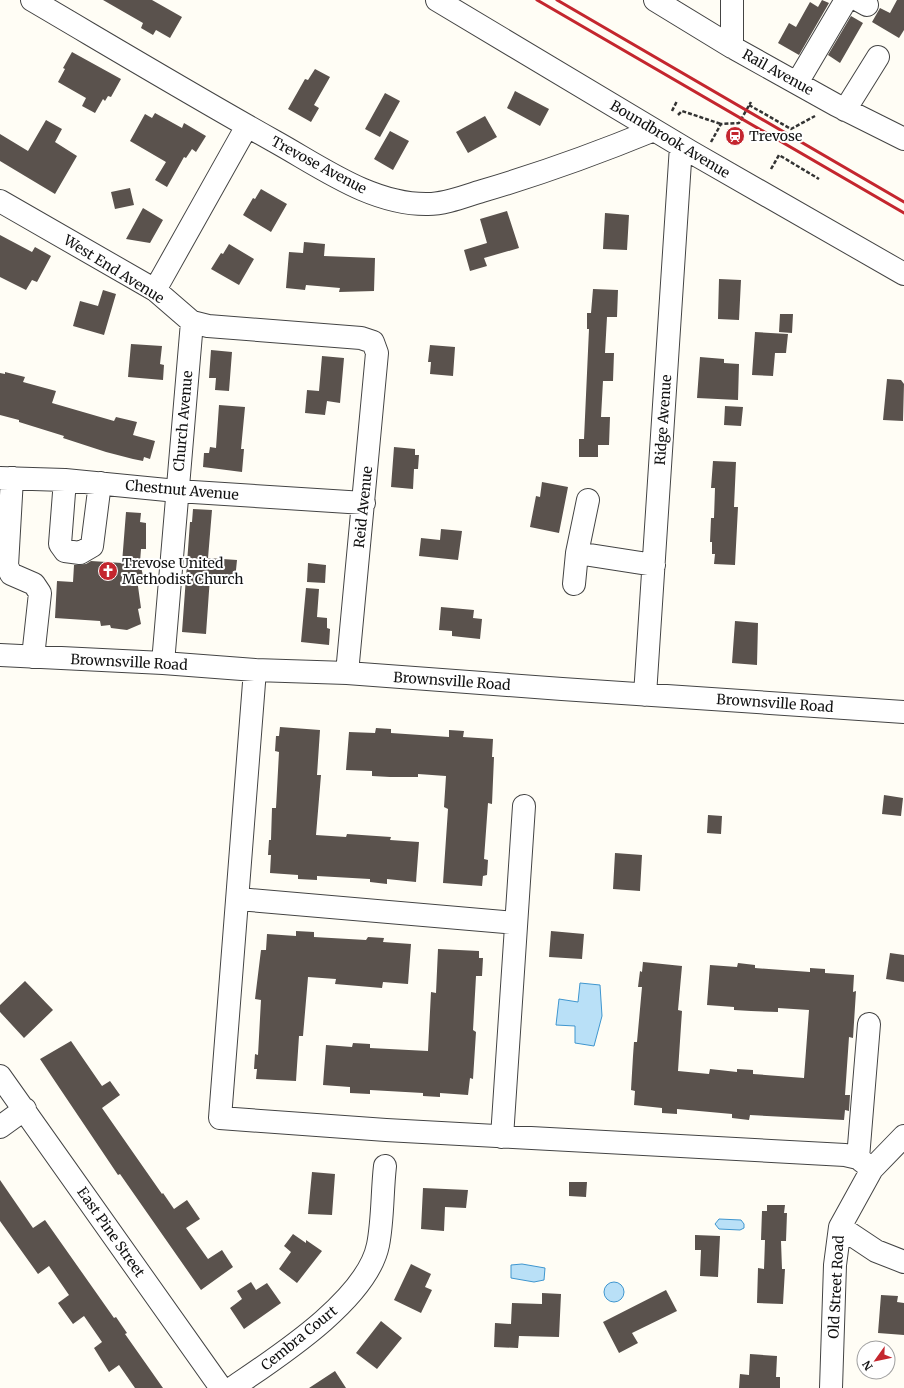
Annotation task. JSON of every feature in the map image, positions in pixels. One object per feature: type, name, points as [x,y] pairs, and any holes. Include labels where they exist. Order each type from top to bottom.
[{"type":"street","name":"Trevose Avenue","points":[[32,0],[247,126],[364,191],[412,204],[431,204],[519,180],[654,130]]},
{"type":"street","name":"Boundbrook Avenue","points":[[437,0],[654,130],[904,274]]},
{"type":"street","name":"Rail Avenue","points":[[655,0],[732,47],[797,83],[841,107],[903,136]]},
{"type":"street","points":[[732,0],[732,47]]},
{"type":"street","points":[[797,83],[857,2]]},
{"type":"street","points":[[841,107],[878,57]]},
{"type":"street","points":[[155,290],[247,126]]},
{"type":"street","name":"Ridge Avenue","points":[[645,694],[682,146]]},
{"type":"street","name":"West End Avenue","points":[[0,201],[155,290],[192,322],[208,326],[361,338],[373,342]]},
{"type":"street","name":"Church Avenue","points":[[163,663],[192,322]]},
{"type":"street","name":"Reid Avenue","points":[[347,673],[377,353],[373,342]]},
{"type":"street","points":[[6,478],[7,566],[11,574],[34,584],[40,593],[33,657]]},
{"type":"street","name":"Chestnut Avenue","points":[[6,478],[65,480],[177,491],[364,503]]},
{"type":"street","points":[[65,480],[60,544],[66,551],[80,553],[92,546],[100,483]]},
{"type":"street","points":[[574,584],[577,553],[588,500]]},
{"type":"street","points":[[577,553],[654,565]]},
{"type":"street","name":"Brownsville Road","points":[[0,655],[163,663],[255,670],[347,673],[904,712]]},
{"type":"street","points":[[255,670],[220,1118],[502,1137],[845,1155],[865,1164],[869,1024]]},
{"type":"street","points":[[502,1137],[524,806]]},
{"type":"street","points":[[238,899],[516,923]]},
{"type":"street","name":"East Pine Street","points":[[0,1076],[25,1109],[221,1388]]},
{"type":"street","points":[[0,1127],[25,1109]]},
{"type":"street","name":"Old Street Road","points":[[831,1388],[835,1265],[840,1227],[865,1164],[904,1136]]},
{"type":"street","name":"Cembra Court","points":[[232,1388],[290,1349],[312,1331],[342,1303],[357,1285],[373,1260],[378,1246],[384,1166]]},
{"type":"street","points":[[840,1227],[876,1251],[904,1262]]},
{"type":"path","points":[[672,111],[677,101]]},
{"type":"path","points":[[678,115],[682,111],[722,124],[739,123],[750,104],[791,129],[841,107]]},
{"type":"path","points":[[717,132],[722,124]]},
{"type":"path","points":[[771,169],[779,155],[819,178]]},
{"type":"water","points":[[580,983],[600,985],[602,1016],[594,1046],[575,1043],[575,1026],[556,1025],[559,999],[578,1002]]},
{"type":"water","points":[[719,1219],[741,1220],[744,1224],[744,1228],[740,1230],[719,1229],[715,1224]]},
{"type":"water","points":[[522,1264],[545,1268],[544,1280],[534,1282],[511,1278],[511,1265]]},
{"type":"water","points":[[614,1282],[621,1285],[624,1292],[621,1299],[614,1302],[607,1299],[604,1292],[607,1285]]},
{"type":"building","points":[[103,0],[152,0],[182,17],[170,38],[156,30],[153,35],[141,28],[143,23]]},
{"type":"building","points":[[822,0],[829,3],[799,55],[778,43],[789,23],[796,27],[810,2],[818,7]]},
{"type":"building","points":[[897,0],[904,0],[904,30],[899,38],[872,22],[880,8],[890,13]]},
{"type":"building","points":[[851,16],[863,23],[840,63],[828,55]]},
{"type":"building","points":[[72,52],[121,79],[111,97],[108,96],[105,101],[103,99],[95,113],[82,106],[86,98],[58,82],[65,69],[63,68]]},
{"type":"building","points":[[315,69],[330,77],[314,105],[319,108],[311,122],[288,109],[305,79],[308,80]]},
{"type":"building","points":[[515,91],[549,109],[540,126],[507,108]]},
{"type":"building","points":[[385,93],[400,101],[380,137],[365,129]]},
{"type":"building","points":[[155,113],[182,128],[184,123],[206,136],[196,152],[192,149],[186,158],[184,157],[167,187],[155,180],[166,162],[130,141],[145,114],[152,118]]},
{"type":"building","points":[[485,116],[497,137],[468,153],[456,132]]},
{"type":"building","points":[[46,120],[62,129],[55,142],[77,156],[55,194],[0,161],[0,134],[28,151]]},
{"type":"building","points":[[390,131],[409,141],[393,170],[374,159]]},
{"type":"building","points":[[130,188],[134,205],[115,209],[111,192]]},
{"type":"building","points":[[261,189],[287,204],[271,232],[243,215],[253,198],[255,199]]},
{"type":"building","points":[[143,208],[163,220],[150,243],[126,239]]},
{"type":"building","points":[[507,211],[519,248],[484,258],[487,266],[470,271],[464,250],[487,243],[480,219]]},
{"type":"building","points":[[605,213],[629,215],[627,250],[603,249]]},
{"type":"building","points":[[0,235],[32,252],[35,247],[51,256],[37,282],[32,280],[26,290],[0,277]]},
{"type":"building","points":[[304,242],[325,244],[324,256],[375,258],[374,291],[339,292],[340,288],[306,285],[305,290],[286,288],[289,252],[303,253]]},
{"type":"building","points":[[229,244],[254,259],[239,285],[211,269],[221,253],[223,254]]},
{"type":"building","points":[[719,279],[741,280],[739,320],[718,319]]},
{"type":"building","points":[[593,289],[618,290],[617,317],[607,317],[605,353],[614,353],[613,381],[603,381],[601,417],[610,417],[609,445],[598,445],[598,457],[579,457],[579,439],[584,439],[589,329],[587,329],[587,313],[591,313]]},
{"type":"building","points":[[103,290],[116,294],[104,335],[73,326],[80,301],[98,306]]},
{"type":"building","points":[[780,314],[793,314],[792,333],[779,332]]},
{"type":"building","points":[[755,332],[788,334],[786,353],[775,353],[773,376],[752,375]]},
{"type":"building","points":[[131,344],[162,346],[160,364],[164,365],[163,380],[128,377]]},
{"type":"building","points":[[430,345],[455,347],[453,376],[430,374],[431,362],[428,362]]},
{"type":"building","points":[[211,350],[232,352],[229,391],[215,390],[216,378],[209,378]]},
{"type":"building","points":[[322,356],[344,358],[340,403],[327,401],[325,415],[305,413],[307,390],[319,391]]},
{"type":"building","points":[[700,357],[724,359],[724,363],[739,364],[738,400],[697,398]]},
{"type":"building","points":[[5,372],[25,377],[23,382],[56,391],[52,403],[114,421],[116,417],[137,422],[133,435],[155,441],[150,459],[144,457],[143,461],[106,452],[63,438],[64,436],[19,422],[19,420],[0,415],[0,373],[5,374]]},
{"type":"building","points":[[887,379],[901,380],[904,384],[903,421],[883,420]]},
{"type":"building","points":[[219,405],[245,407],[241,449],[244,449],[242,472],[203,467],[204,453],[209,453],[210,447],[216,448]]},
{"type":"building","points":[[725,406],[743,407],[741,426],[724,425]]},
{"type":"building","points":[[394,447],[415,449],[415,455],[419,455],[418,469],[414,469],[413,489],[391,487]]},
{"type":"building","points":[[713,461],[736,462],[734,507],[738,507],[735,565],[714,564],[715,554],[712,554],[712,542],[710,542],[711,518],[714,518],[715,488],[711,488]]},
{"type":"building","points":[[542,482],[568,487],[559,533],[530,527],[536,496],[540,497]]},
{"type":"building","points":[[193,509],[212,510],[208,558],[237,560],[235,580],[210,577],[206,634],[182,632],[190,522],[192,522]]},
{"type":"building","name":"Trevose United Methodist Church","points":[[126,512],[141,513],[140,522],[146,523],[146,549],[141,549],[140,562],[143,576],[137,579],[141,608],[138,609],[141,624],[127,630],[111,628],[110,625],[101,626],[100,621],[55,618],[57,581],[73,582],[74,565],[86,564],[91,561],[122,563]]},
{"type":"building","points":[[441,529],[462,531],[458,560],[419,556],[421,538],[440,540]]},
{"type":"building","points":[[308,563],[326,565],[325,583],[307,582]]},
{"type":"building","points":[[306,588],[319,589],[317,617],[327,618],[327,628],[330,629],[329,645],[301,642]]},
{"type":"building","points":[[441,607],[474,610],[473,618],[482,619],[480,639],[452,636],[452,631],[439,630]]},
{"type":"building","points":[[735,621],[758,623],[757,665],[732,663]]},
{"type":"building","points":[[280,727],[320,730],[317,775],[321,775],[316,835],[346,837],[347,834],[391,837],[390,840],[419,842],[416,882],[387,879],[387,884],[370,882],[370,879],[317,876],[317,880],[298,879],[298,875],[270,873],[271,855],[268,855],[269,840],[271,840],[272,808],[276,808],[279,752],[275,751],[276,736],[279,736]]},
{"type":"building","points":[[376,728],[391,729],[391,733],[449,737],[449,730],[464,731],[463,737],[493,739],[492,757],[494,757],[492,804],[488,803],[484,859],[488,860],[487,875],[483,876],[482,886],[443,883],[448,809],[444,807],[446,776],[418,774],[418,777],[372,776],[372,771],[346,770],[349,732],[375,733]]},
{"type":"building","points":[[884,795],[903,798],[901,816],[882,814]]},
{"type":"building","points":[[708,815],[722,816],[721,834],[707,833]]},
{"type":"building","points":[[615,853],[642,855],[640,891],[613,889]]},
{"type":"building","points":[[296,931],[314,932],[314,937],[366,940],[368,937],[384,938],[383,942],[411,944],[408,984],[383,982],[382,988],[335,984],[336,979],[308,977],[303,1036],[299,1036],[296,1081],[256,1079],[257,1069],[254,1069],[255,1054],[258,1055],[261,1000],[255,999],[261,950],[266,950],[267,934],[296,936]]},
{"type":"building","points":[[551,931],[584,934],[582,959],[549,957]]},
{"type":"building","points":[[438,949],[479,951],[479,958],[483,958],[482,976],[476,976],[473,1030],[476,1032],[473,1079],[470,1078],[468,1095],[440,1093],[440,1097],[423,1096],[423,1093],[370,1090],[370,1094],[350,1093],[350,1087],[323,1085],[326,1045],[352,1047],[353,1043],[370,1044],[370,1048],[428,1051],[431,992],[436,993]]},
{"type":"building","points":[[890,953],[904,955],[904,982],[886,979]]},
{"type":"building","points":[[643,962],[682,966],[678,1010],[682,1011],[678,1071],[709,1074],[710,1069],[737,1072],[737,1069],[753,1070],[753,1074],[804,1078],[809,1010],[778,1008],[778,1012],[751,1011],[734,1010],[734,1007],[707,1005],[710,965],[737,967],[738,963],[755,965],[755,968],[810,972],[810,968],[825,969],[825,973],[854,975],[853,992],[856,991],[853,1038],[849,1037],[845,1095],[850,1095],[849,1111],[845,1110],[844,1120],[750,1115],[749,1120],[732,1118],[732,1114],[677,1109],[677,1114],[662,1113],[662,1108],[634,1105],[635,1091],[631,1090],[633,1056],[634,1042],[637,1042],[642,987],[638,987]]},
{"type":"building","points":[[25,981],[53,1010],[24,1038],[0,1012],[0,1005]]},
{"type":"building","points":[[71,1041],[102,1086],[110,1081],[120,1095],[102,1108],[162,1194],[163,1193],[174,1209],[187,1200],[200,1219],[186,1228],[208,1259],[222,1250],[233,1267],[201,1290],[120,1174],[118,1175],[40,1059]]},
{"type":"building","points":[[312,1172],[335,1174],[332,1215],[308,1214]]},
{"type":"building","points":[[0,1180],[33,1228],[45,1220],[114,1318],[116,1317],[127,1333],[125,1334],[163,1388],[135,1388],[119,1365],[109,1372],[94,1348],[102,1342],[84,1316],[73,1324],[58,1303],[69,1295],[49,1266],[38,1274],[0,1221]]},
{"type":"building","points":[[569,1182],[587,1182],[586,1197],[569,1196]]},
{"type":"building","points":[[423,1188],[468,1190],[466,1208],[445,1207],[444,1231],[421,1229]]},
{"type":"building","points":[[767,1205],[785,1205],[784,1213],[787,1213],[786,1241],[781,1241],[782,1269],[785,1269],[783,1304],[757,1303],[758,1268],[764,1269],[765,1240],[761,1240],[762,1211],[767,1211]]},
{"type":"building","points":[[293,1234],[306,1243],[306,1240],[322,1251],[297,1283],[279,1269],[291,1252],[284,1246]]},
{"type":"building","points":[[695,1235],[720,1236],[718,1277],[700,1276],[701,1250],[695,1250]]},
{"type":"building","points":[[411,1264],[431,1274],[425,1287],[432,1290],[421,1313],[394,1300]]},
{"type":"building","points":[[251,1282],[256,1290],[267,1283],[281,1303],[244,1329],[230,1308],[242,1299],[237,1291]]},
{"type":"building","points":[[666,1290],[677,1311],[632,1333],[638,1343],[619,1353],[603,1322]]},
{"type":"building","points":[[542,1293],[561,1294],[559,1337],[519,1336],[518,1348],[494,1347],[495,1323],[511,1324],[512,1303],[542,1304]]},
{"type":"building","points":[[881,1295],[898,1296],[897,1302],[904,1303],[904,1335],[878,1333]]},
{"type":"building","points":[[381,1321],[402,1338],[377,1369],[356,1353]]},
{"type":"building","points":[[750,1354],[777,1356],[776,1377],[780,1377],[780,1388],[739,1388],[740,1374],[749,1375]]},
{"type":"building","points":[[335,1371],[346,1388],[309,1388]]},
{"type":"railway","points":[[537,0],[904,213]]},
{"type":"railway","points":[[557,0],[904,202]]},
{"type":"place","name":"Trevose","points":[[735,136]]},
{"type":"place","name":"Trevose United Methodist Church","points":[[108,571]]}]
